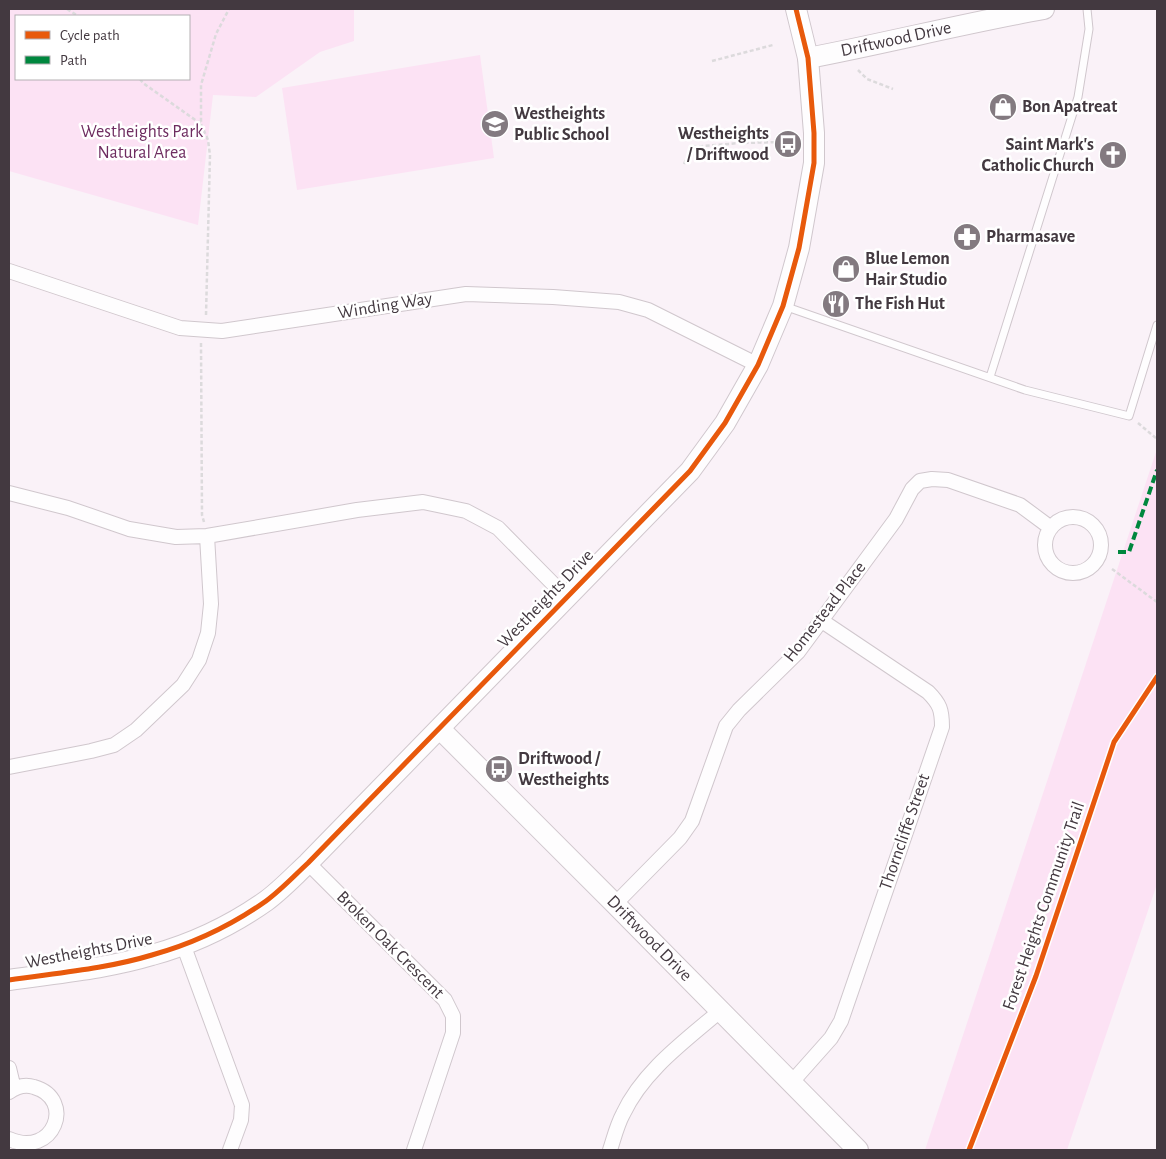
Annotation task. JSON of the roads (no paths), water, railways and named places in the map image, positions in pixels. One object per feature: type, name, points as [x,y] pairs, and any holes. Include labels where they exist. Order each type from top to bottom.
[{"type":"street","name":"Westheights Drive","points":[[9,980],[116,964],[152,956],[232,923],[267,900],[308,863],[690,471],[725,423],[758,365],[783,306],[799,248],[814,163],[814,124],[808,58],[796,9]]},
{"type":"street","name":"Driftwood Drive","points":[[808,58],[1044,9]]},
{"type":"street","name":"Winding Way","points":[[9,271],[180,328],[203,331],[222,331],[466,294],[553,297],[619,302],[655,313],[758,365]]},
{"type":"street","name":"Homestead Place","points":[[615,904],[680,838],[692,821],[726,726],[798,652],[896,518],[912,489],[920,481],[932,478],[948,480],[1020,504],[1051,528]]},
{"type":"street","points":[[9,493],[68,508],[130,529],[176,537],[207,536],[357,510],[423,502],[466,511],[498,528],[566,597]]},
{"type":"street","points":[[1074,516],[1084,518],[1093,524],[1099,532],[1102,542],[1099,557],[1093,565],[1080,572],[1064,572],[1050,560],[1046,550],[1046,541],[1051,528],[1058,521],[1074,516]]},
{"type":"street","points":[[9,767],[114,745],[136,730],[182,685],[199,660],[208,633],[211,604],[207,536]]},
{"type":"street","name":"Thorncliffe Street","points":[[791,1083],[832,1038],[841,1021],[942,727],[942,715],[938,703],[928,692],[822,621]]},
{"type":"street","name":"Driftwood Drive","points":[[440,729],[857,1150]]},
{"type":"street","name":"Broken Oak Crescent","points":[[308,863],[445,1000],[453,1016],[453,1033],[414,1150]]},
{"type":"street","points":[[183,944],[242,1105],[241,1120],[230,1150]]},
{"type":"street","points":[[610,1150],[622,1114],[636,1091],[658,1066],[720,1011]]},
{"type":"street","points":[[9,1068],[11,1091],[21,1086],[31,1086],[47,1093],[53,1101],[57,1119],[52,1133],[38,1144],[29,1146],[19,1145],[9,1139]]},
{"type":"lane","points":[[990,377],[1078,97],[1089,29],[1087,9]]},
{"type":"lane","points":[[783,306],[1025,390],[1129,416],[1157,325]]},
{"type":"place","name":"Bon Apatreat","points":[[1003,107]]},
{"type":"place","name":"Westheights Public School","points":[[495,124]]},
{"type":"place","name":"Westheights / Driftwood","points":[[788,144]]},
{"type":"place","name":"Saint Mark's Catholic Church","points":[[1113,155]]},
{"type":"place","name":"Pharmasave","points":[[967,237]]},
{"type":"place","name":"Blue Lemon Hair Studio","points":[[846,269]]},
{"type":"place","name":"The Fish Hut","points":[[836,304]]},
{"type":"place","name":"Driftwood / Westheights","points":[[499,769]]},
{"type":"park label","name":"Westheights Park Natural Area","points":[[142,142]]}]
